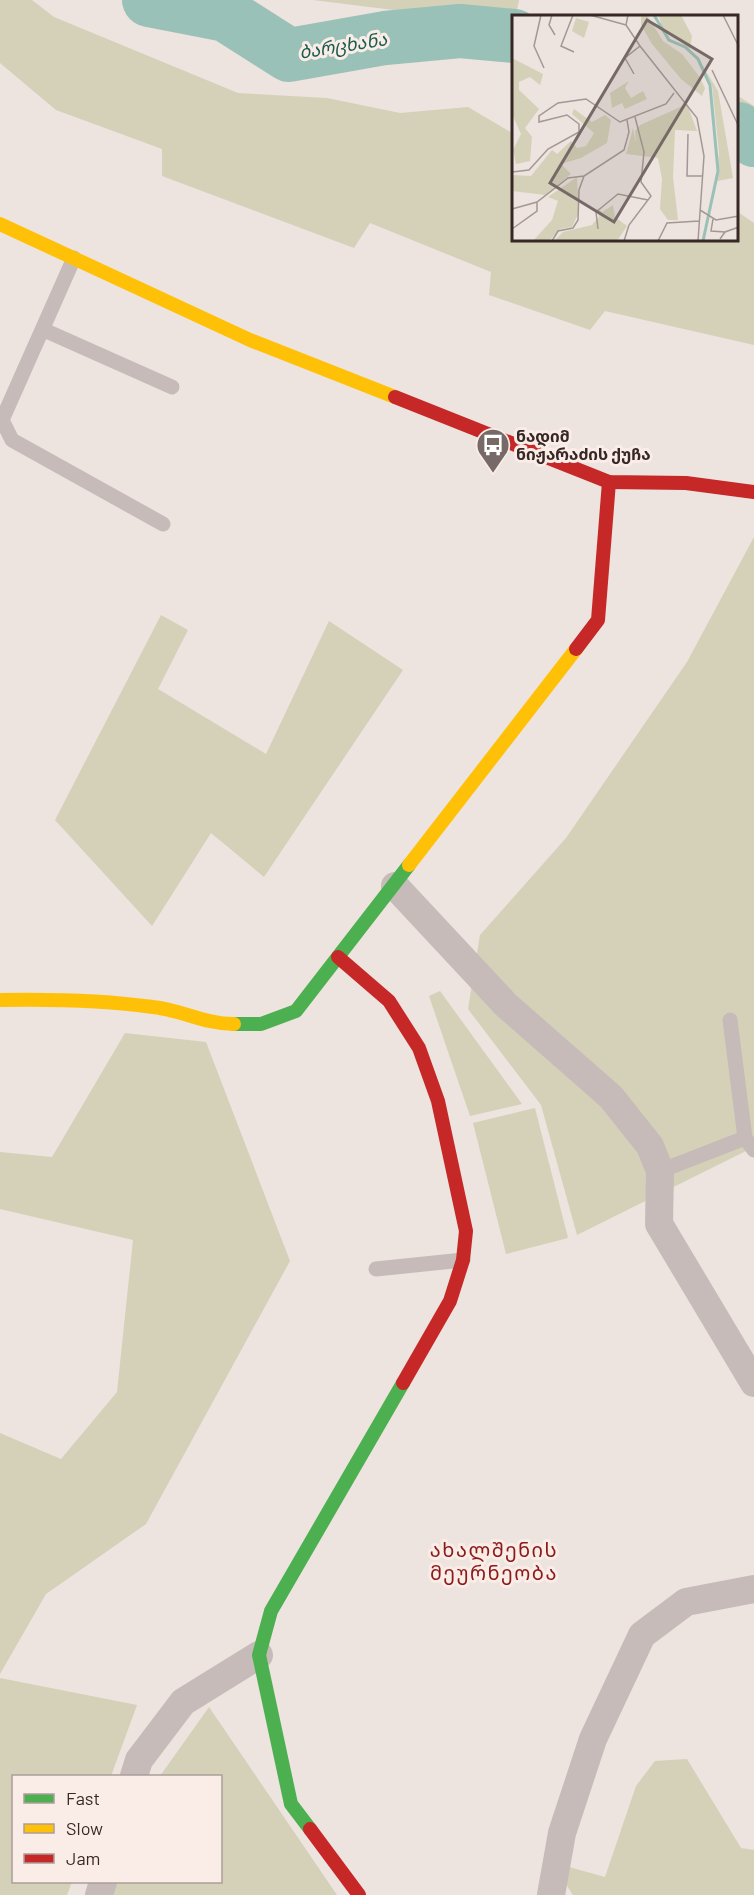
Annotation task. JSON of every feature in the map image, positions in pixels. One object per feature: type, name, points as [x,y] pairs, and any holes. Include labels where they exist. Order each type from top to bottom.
[{"type":"street","points":[[0,224],[250,340],[609,482],[686,483],[754,492]]},
{"type":"street","points":[[0,1000],[78,999],[156,1007],[216,1024],[261,1024],[296,1011],[395,886],[598,620],[609,482]]},
{"type":"street","points":[[395,886],[506,1005],[611,1097],[650,1146],[660,1170],[658,1224],[754,1383]]},
{"type":"street","points":[[338,957],[389,1001],[419,1048],[438,1101],[466,1231],[463,1260],[450,1301],[271,1611],[259,1655],[291,1803],[359,1895]]},
{"type":"street","points":[[551,1895],[562,1833],[593,1739],[642,1635],[686,1602],[754,1589]]},
{"type":"street","points":[[134,1775],[139,1760],[183,1702],[259,1655]]},
{"type":"lane","points":[[74,258],[44,330],[2,420],[12,440],[163,524]]},
{"type":"lane","points":[[44,330],[172,387]]},
{"type":"lane","points":[[660,1170],[749,1144],[730,1020]]},
{"type":"lane","points":[[376,1269],[463,1260]]},
{"type":"shaded area","points":[[0,0],[32,0],[54,17],[238,93],[327,98],[400,113],[468,107],[512,133],[512,242],[739,242],[739,213],[754,223],[754,345],[605,311],[590,330],[489,295],[491,272],[370,223],[354,248],[162,176],[162,149],[56,110],[0,63]]},
{"type":"shaded area","points":[[313,0],[519,0],[516,15],[512,15],[512,25]]},
{"type":"shaded area","points":[[739,97],[754,106],[754,132],[739,123]]},
{"type":"shaded area","points":[[754,537],[754,1147],[577,1235],[541,1105],[468,1009],[480,935],[566,838],[687,662]]},
{"type":"shaded area","points":[[161,615],[188,630],[158,689],[266,754],[329,621],[403,670],[264,877],[211,833],[152,926],[55,820]]},
{"type":"shaded area","points":[[440,991],[522,1104],[470,1116],[429,996]]},
{"type":"shaded area","points":[[125,1033],[206,1042],[290,1261],[146,1524],[46,1594],[0,1674],[0,1433],[61,1459],[117,1392],[133,1240],[0,1209],[0,1152],[52,1157]]},
{"type":"shaded area","points":[[535,1108],[568,1238],[506,1254],[473,1123]]},
{"type":"shaded area","points":[[0,1678],[137,1705],[111,1775],[12,1775],[12,1883],[72,1883],[67,1895],[0,1895]]},
{"type":"shaded area","points":[[209,1707],[337,1895],[112,1895],[117,1883],[222,1883],[222,1775],[161,1775]]},
{"type":"shaded area","points":[[687,1759],[741,1848],[754,1850],[754,1895],[573,1895],[551,1862],[605,1877],[636,1786],[655,1761]]},
{"type":"waterway","name":"ბარცხანა","points":[[149,0],[226,15],[289,55],[385,38],[460,31],[512,36]]},
{"type":"waterway","name":"ბარცხანა","points":[[739,130],[754,140]]},
{"type":"traffic: fast","points":[[234,1024],[261,1024],[296,1011],[409,865]]},
{"type":"traffic: fast","points":[[310,1829],[291,1804],[259,1655],[271,1611],[403,1383]]},
{"type":"traffic: slow","points":[[0,224],[250,340],[395,397]]},
{"type":"traffic: slow","points":[[409,865],[576,649]]},
{"type":"traffic: slow","points":[[0,1000],[77,1000],[115,1003],[163,1009],[213,1022],[234,1024]]},
{"type":"traffic: jam","points":[[395,397],[609,482],[686,483],[754,492]]},
{"type":"traffic: jam","points":[[576,649],[598,620],[609,482]]},
{"type":"traffic: jam","points":[[338,957],[389,1001],[419,1048],[438,1101],[466,1231],[463,1260],[450,1301],[403,1383]]},
{"type":"traffic: jam","points":[[310,1829],[359,1895]]},
{"type":"place","name":"ნადიმ ნიჟარაძის ქუჩა","points":[[493,474]]},
{"type":"district","name":"ახალშენის მეურნეობა","points":[[494,1562]]}]
